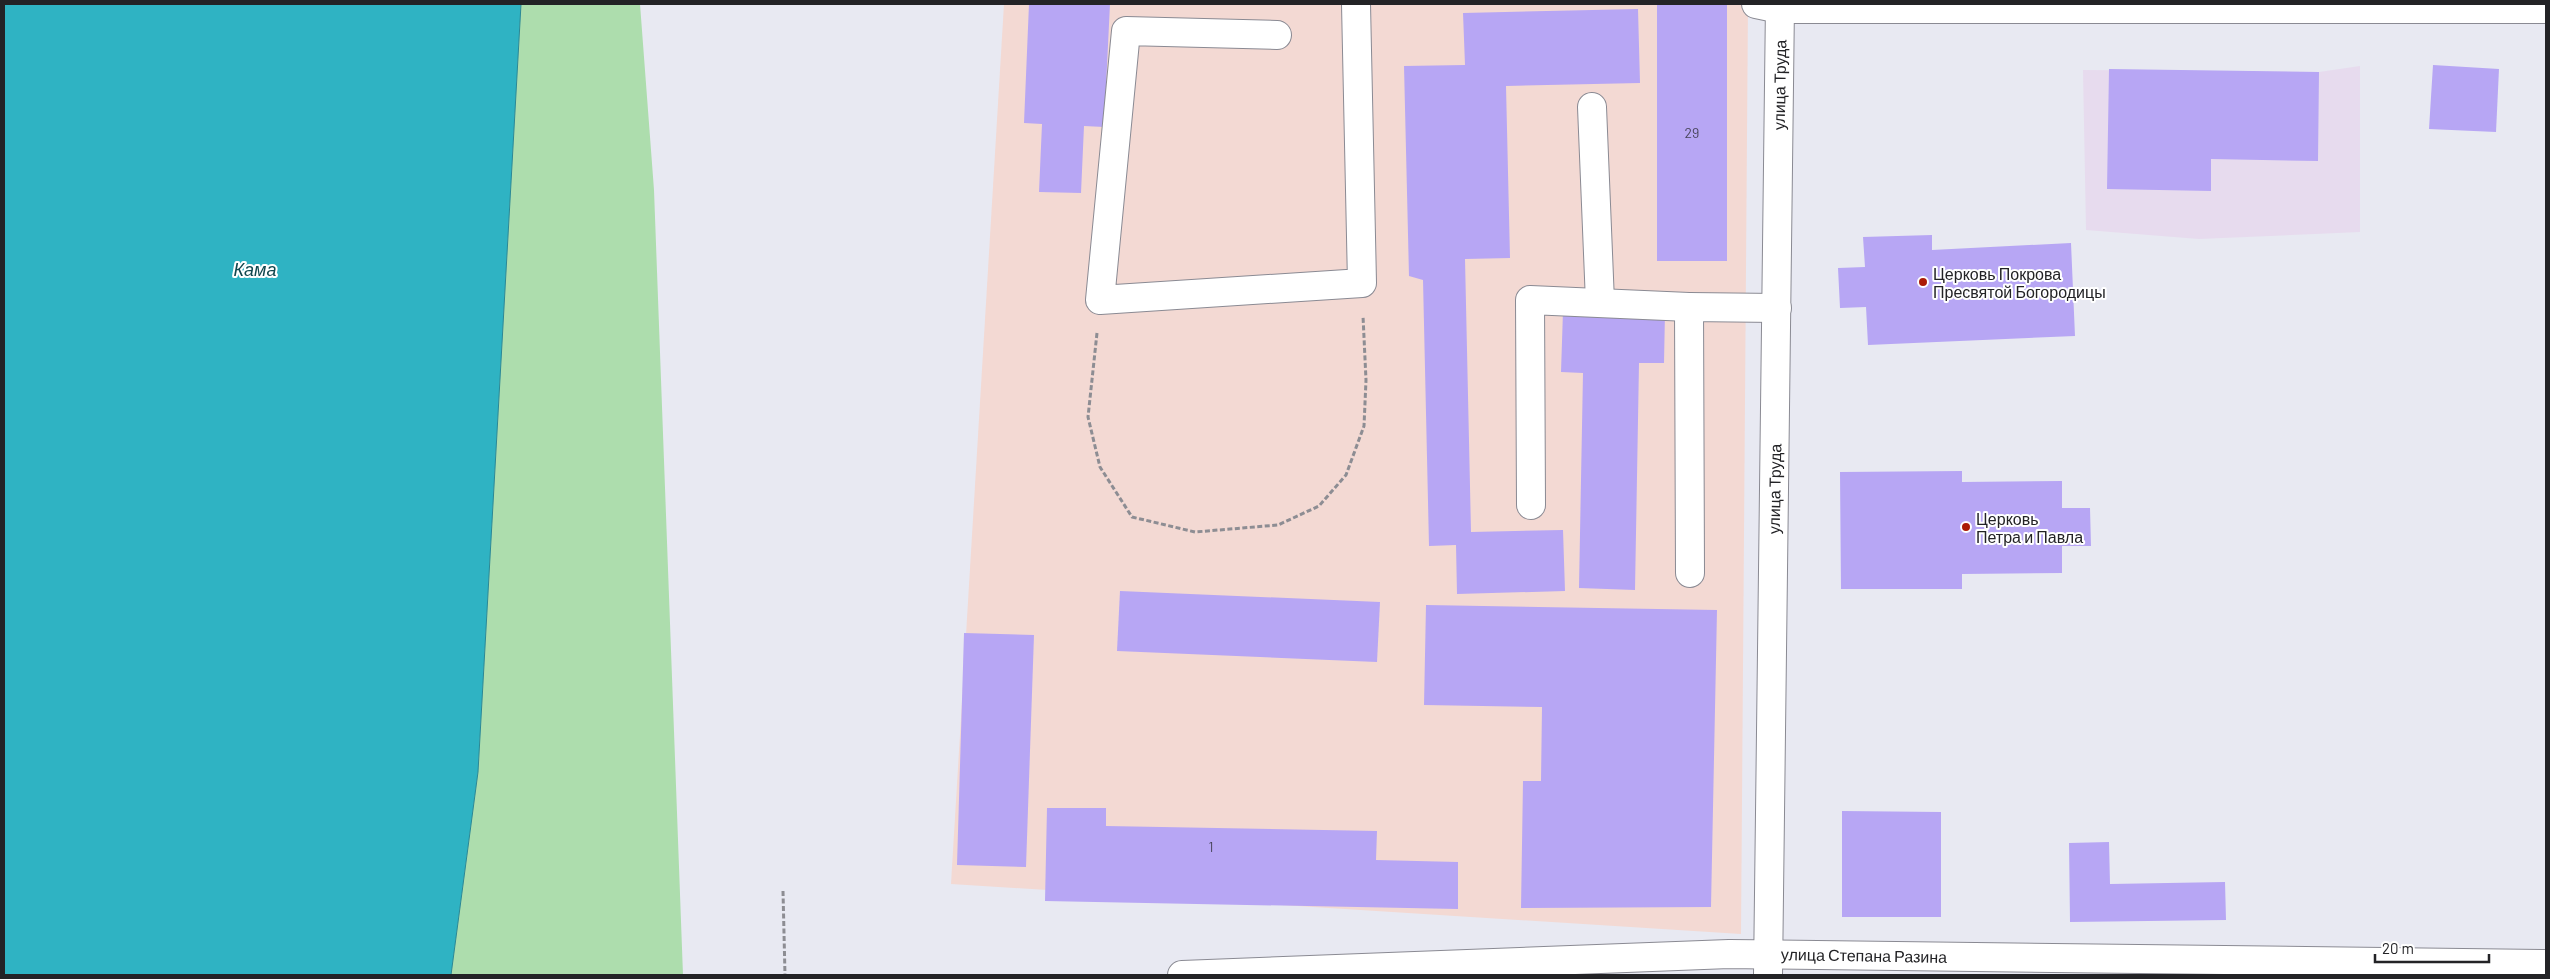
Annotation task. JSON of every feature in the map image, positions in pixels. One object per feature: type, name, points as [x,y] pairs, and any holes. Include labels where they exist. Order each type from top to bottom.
[{"type":"street","points":[[1277,35],[1126,31],[1100,300],[1362,283],[1356,4]]},
{"type":"street","points":[[1772,5],[2546,9]]},
{"type":"street","name":"улица Труда","points":[[1768,965],[1776,308],[1772,5]]},
{"type":"street","points":[[1592,107],[1600,302]]},
{"type":"street","points":[[1531,505],[1530,300],[1689,307],[1776,308]]},
{"type":"street","points":[[1689,307],[1690,573]]},
{"type":"street","name":"улица Степана Разина","points":[[1182,975],[1768,965],[2546,964]]},
{"type":"path","points":[[1100,300],[1088,417],[1100,467],[1132,517],[1195,532],[1278,525],[1319,506],[1346,475],[1364,426],[1366,380],[1362,283]]},
{"type":"path","points":[[783,891],[785,975]]},
{"type":"shaded area","points":[[1004,4],[1748,4],[1741,934],[951,884]]},
{"type":"shaded area","points":[[2360,66],[2360,232],[2199,239],[2086,230],[2083,70],[2319,72]]},
{"type":"green space","points":[[521,4],[640,4],[654,190],[683,975],[451,975],[478,772]]},
{"type":"water","name":"Кама","points":[[4,4],[521,4],[478,772],[451,975],[4,975]]},
{"type":"building","points":[[1029,4],[1110,4],[1104,127],[1084,126],[1081,193],[1039,192],[1042,124],[1024,123]]},
{"type":"building","points":[[1657,4],[1727,4],[1727,261],[1657,261]]},
{"type":"building","points":[[1638,9],[1640,83],[1506,86],[1510,258],[1465,259],[1471,532],[1563,530],[1565,591],[1457,594],[1456,545],[1429,546],[1423,280],[1409,276],[1404,66],[1465,65],[1463,13]]},
{"type":"building","points":[[2433,65],[2499,69],[2496,132],[2429,129]]},
{"type":"building","points":[[2109,69],[2319,72],[2318,161],[2211,159],[2211,191],[2107,189]]},
{"type":"building","points":[[1932,235],[1932,250],[2071,243],[2075,336],[1868,345],[1866,307],[1840,308],[1838,268],[1865,267],[1863,237]]},
{"type":"building","points":[[1563,311],[1665,312],[1664,363],[1639,363],[1635,590],[1579,588],[1583,373],[1561,372]]},
{"type":"building","name":"Церковь Петра и Павла","points":[[1962,471],[1962,482],[2062,481],[2062,508],[2090,508],[2091,546],[2062,546],[2062,573],[1962,574],[1962,589],[1841,589],[1840,472]]},
{"type":"building","points":[[1120,591],[1380,602],[1377,662],[1117,651]]},
{"type":"building","points":[[1426,605],[1717,610],[1711,907],[1521,908],[1523,781],[1541,781],[1542,707],[1424,705]]},
{"type":"building","points":[[964,633],[1034,635],[1026,867],[957,865]]},
{"type":"building","points":[[1047,808],[1106,808],[1106,826],[1377,831],[1376,860],[1458,862],[1458,909],[1045,901]]},
{"type":"building","points":[[1842,811],[1941,812],[1941,917],[1842,917]]},
{"type":"building","points":[[2109,842],[2110,884],[2225,882],[2226,920],[2070,922],[2069,843]]},
{"type":"place","name":"Церковь Покрова Пресвятой Богородицы","points":[[1923,282]]},
{"type":"place","name":"Церковь Петра и Павла","points":[[1966,527]]}]
